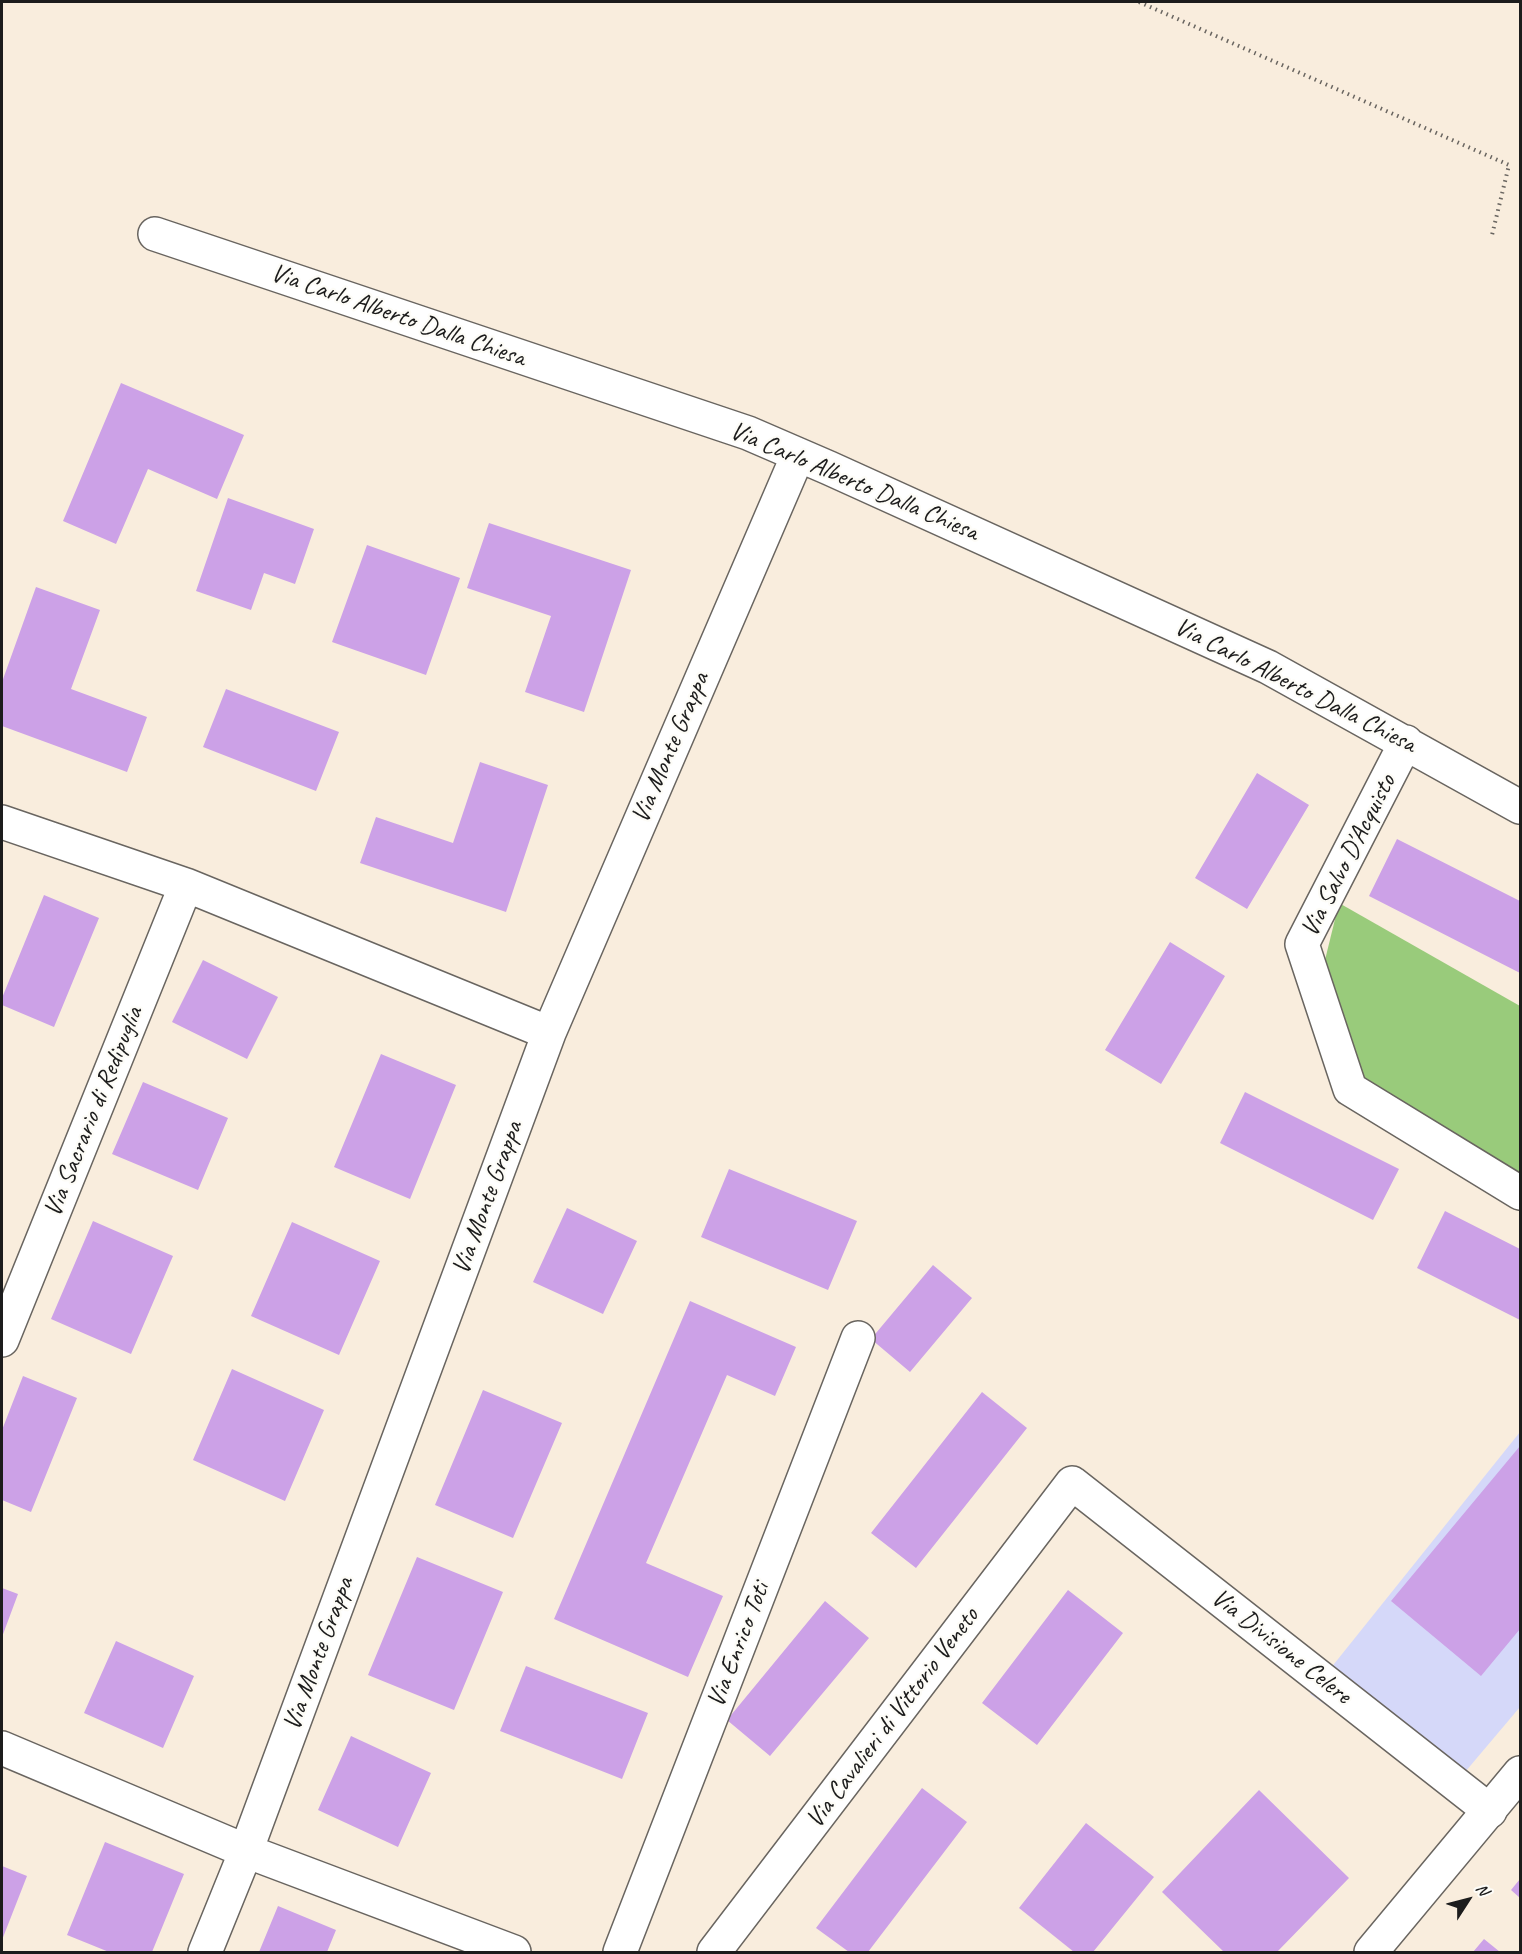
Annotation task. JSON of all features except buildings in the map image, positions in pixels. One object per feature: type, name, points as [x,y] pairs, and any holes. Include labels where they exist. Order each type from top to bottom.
[{"type":"street","name":"Via Carlo Alberto Dalla Chiesa","points":[[155,234],[736,430],[798,455],[1268,667],[1521,807]]},
{"type":"street","name":"Via Monte Grappa","points":[[205,1953],[246,1851],[549,1033],[798,455]]},
{"type":"street","name":"Via Salvo D'Acquisto","points":[[1406,742],[1302,944],[1350,1089],[1521,1193]]},
{"type":"street","points":[[2,822],[186,885],[549,1033]]},
{"type":"street","name":"Via Sacrario di Redipuglia","points":[[2,1340],[186,885]]},
{"type":"street","name":"Via Enrico Toti","points":[[620,1953],[858,1338]]},
{"type":"street","name":"Via Divisione Celere","points":[[1072,1483],[1490,1811]]},
{"type":"street","name":"Via Cavalieri di Vittorio Veneto","points":[[714,1953],[1072,1483]]},
{"type":"street","points":[[2,1748],[246,1851],[514,1953]]},
{"type":"street","points":[[1371,1953],[1521,1773]]},
{"type":"path","points":[[1139,2],[1509,165],[1492,235]]},
{"type":"shaded area","points":[[1520,1432],[1520,1707],[1449,1791],[1310,1694]]},
{"type":"green space","points":[[1339,903],[1520,1006],[1520,1177],[1363,1077],[1325,960]]}]
